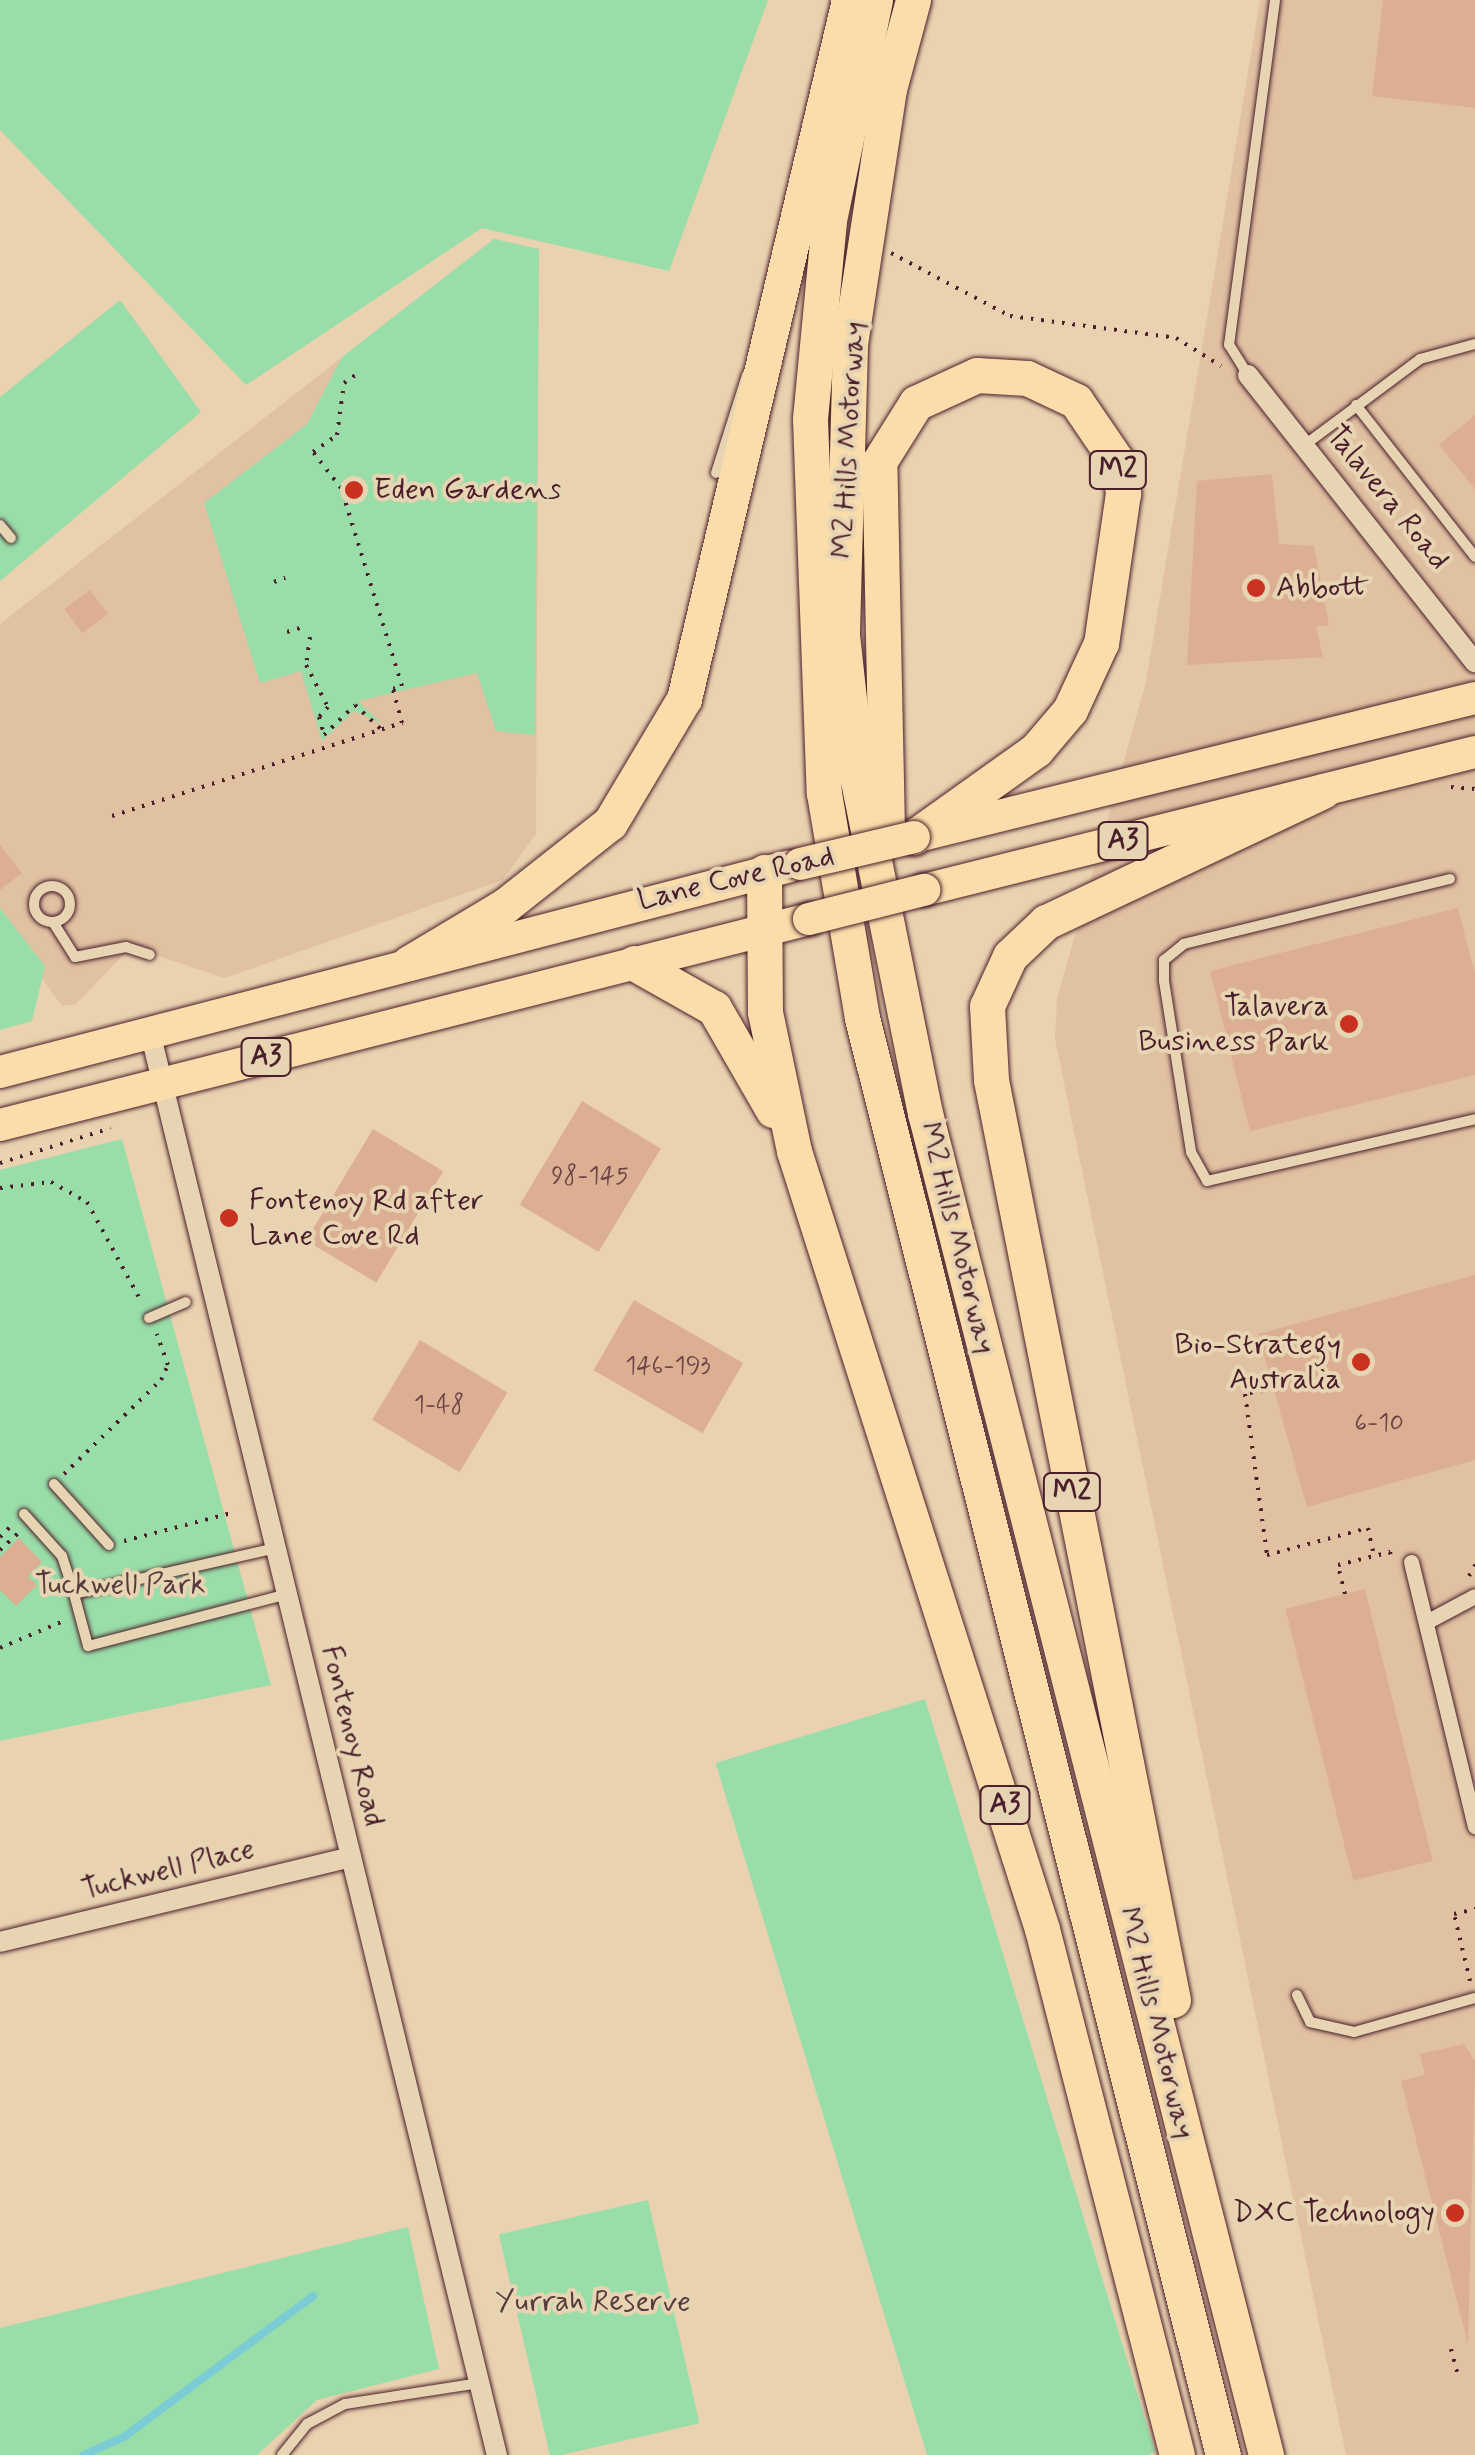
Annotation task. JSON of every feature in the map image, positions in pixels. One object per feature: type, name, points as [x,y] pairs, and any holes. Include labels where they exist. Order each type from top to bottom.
[{"type":"highway","points":[[408,962],[565,863],[650,767],[688,684],[849,0]]},
{"type":"highway","name":"M2 Hills Motorway","points":[[874,0],[829,221],[810,419],[824,793],[862,1018],[1223,2455]]},
{"type":"highway","name":"M2 Hills Motorway","points":[[913,0],[866,231],[850,345],[842,635],[882,904],[925,1113],[1266,2455]]},
{"type":"highway","name":"M2","points":[[882,904],[889,856],[880,462],[916,403],[977,376],[1026,378],[1076,401],[1116,461],[1123,493],[1101,644],[1070,710],[1036,750],[914,837]]},
{"type":"highway","name":"Lane Cove Road","points":[[0,1072],[408,962],[1475,698]]},
{"type":"highway","name":"Lane Cove Road","points":[[0,1124],[1475,752]]},
{"type":"highway","name":"M2","points":[[1247,2380],[986,1021],[1002,969],[1046,922],[1323,791]]},
{"type":"highway","name":"A3","points":[[764,872],[765,1012],[794,1151],[1042,1929],[1178,2455]]},
{"type":"highway","name":"A3","points":[[634,963],[714,1008],[794,1151]]},
{"type":"street","name":"Talavera Road","points":[[1248,375],[1475,662]]},
{"type":"street","name":"Fontenoy Road","points":[[150,1032],[496,2455]]},
{"type":"street","points":[[1411,1562],[1475,1826]]},
{"type":"street","points":[[1426,1622],[1475,1596]]},
{"type":"street","name":"Tuckwell Place","points":[[0,1942],[351,1857]]},
{"type":"lane","points":[[1248,375],[1229,344],[1274,0]]},
{"type":"lane","points":[[716,473],[736,391],[774,330]]},
{"type":"lane","points":[[1306,444],[1420,358],[1475,344]]},
{"type":"lane","points":[[1356,405],[1475,557]]},
{"type":"lane","points":[[0,525],[12,538]]},
{"type":"lane","points":[[1450,879],[1184,944],[1164,960],[1164,981],[1191,1152],[1207,1181],[1475,1118]]},
{"type":"lane","points":[[53,922],[75,957],[126,947],[150,956]]},
{"type":"lane","points":[[149,1318],[186,1302]]},
{"type":"lane","points":[[54,1484],[109,1545]]},
{"type":"lane","points":[[24,1514],[62,1556],[88,1646],[287,1594]]},
{"type":"lane","points":[[74,1594],[276,1548]]},
{"type":"lane","points":[[1297,1995],[1310,2022],[1354,2032],[1475,1998]]},
{"type":"lane","points":[[282,2455],[308,2424],[345,2404],[479,2384]]},
{"type":"path","points":[[866,231],[964,299],[1010,316],[1176,338],[1248,375]]},
{"type":"path","points":[[112,816],[384,732],[402,723],[393,690],[402,686],[341,488],[313,452],[336,435],[344,382],[358,374]]},
{"type":"path","points":[[274,582],[285,578]]},
{"type":"path","points":[[287,632],[303,627]]},
{"type":"path","points":[[310,637],[306,665],[328,707],[319,717],[324,735],[354,705],[384,732]]},
{"type":"path","points":[[0,1163],[123,1124]]},
{"type":"path","points":[[0,1188],[50,1182],[87,1202],[149,1318],[166,1372],[54,1484]]},
{"type":"path","points":[[1273,1388],[1245,1394],[1267,1555],[1368,1528],[1374,1556]]},
{"type":"path","points":[[109,1545],[235,1512]]},
{"type":"path","points":[[0,1537],[24,1514]]},
{"type":"path","points":[[0,1550],[20,1531],[26,1538]]},
{"type":"path","points":[[1346,1594],[1338,1565],[1390,1552],[1396,1578],[1418,1592]]},
{"type":"path","points":[[0,1645],[66,1620],[61,1605]]},
{"type":"path","points":[[1470,1978],[1454,1914],[1475,1909]]},
{"type":"path","points":[[1451,2350],[1457,2372]]},
{"type":"shaded area","points":[[1260,0],[1475,0],[1475,2455],[1346,2455],[1055,1039],[1057,999],[1146,682]]},
{"type":"shaded area","name":"Eden Gardens","points":[[494,239],[539,249],[536,834],[503,880],[225,978],[131,947],[76,1004],[62,1006],[0,921],[0,624]]},
{"type":"green space","points":[[0,0],[768,0],[669,271],[482,228],[246,385],[0,130]]},
{"type":"green space","points":[[494,239],[539,249],[535,735],[496,731],[477,673],[358,701],[381,723],[354,711],[322,741],[301,671],[260,683],[204,503],[307,424],[342,357]]},
{"type":"green space","points":[[120,300],[201,412],[0,581],[0,397]]},
{"type":"green space","points":[[0,908],[45,966],[32,1021],[0,1030]]},
{"type":"green space","name":"Tuckwell Park","points":[[122,1139],[271,1685],[0,1741],[0,1170]]},
{"type":"green space","points":[[925,1699],[1155,2453],[927,2455],[716,1763]]},
{"type":"green space","name":"Yurrah Reserve","points":[[648,2200],[700,2423],[550,2455],[499,2234]]},
{"type":"green space","points":[[408,2227],[439,2369],[317,2400],[257,2455],[0,2455],[0,2328]]},
{"type":"building","points":[[1383,0],[1475,0],[1475,108],[1372,96]]},
{"type":"building","points":[[1475,415],[1475,489],[1439,445]]},
{"type":"building","name":"Abbott","points":[[1272,474],[1279,544],[1314,546],[1329,625],[1316,627],[1323,657],[1187,665],[1197,481]]},
{"type":"building","points":[[90,590],[108,614],[82,633],[64,609]]},
{"type":"building","points":[[0,845],[22,873],[0,890]]},
{"type":"building","name":"Talavera Business Park","points":[[1458,908],[1475,974],[1475,1075],[1250,1131],[1210,971]]},
{"type":"building","points":[[582,1101],[661,1148],[599,1252],[520,1205]]},
{"type":"building","points":[[373,1129],[443,1171],[376,1283],[306,1240]]},
{"type":"building","points":[[1475,1275],[1475,1460],[1307,1507],[1258,1334]]},
{"type":"building","points":[[634,1300],[743,1363],[703,1433],[594,1370]]},
{"type":"building","points":[[420,1340],[507,1393],[460,1472],[372,1420]]},
{"type":"building","points":[[19,1538],[42,1562],[28,1576],[37,1585],[16,1606],[0,1590],[0,1557]]},
{"type":"building","points":[[1365,1589],[1433,1861],[1353,1881],[1285,1609]]},
{"type":"building","name":"DXC Technology","points":[[1464,2044],[1475,2061],[1468,2344],[1401,2081],[1425,2075],[1420,2054]]},
{"type":"waterway","points":[[84,2455],[124,2437],[313,2296]]},
{"type":"place","name":"Eden Gardens","points":[[354,490]]},
{"type":"place","name":"Abbott","points":[[1256,588]]},
{"type":"place","name":"Talavera Business Park","points":[[1349,1024]]},
{"type":"place","name":"Fontenoy Rd after Lane Cove Rd","points":[[229,1218]]},
{"type":"place","name":"Bio-Strategy Australia","points":[[1361,1362]]},
{"type":"place","name":"DXC Technology","points":[[1455,2213]]}]
